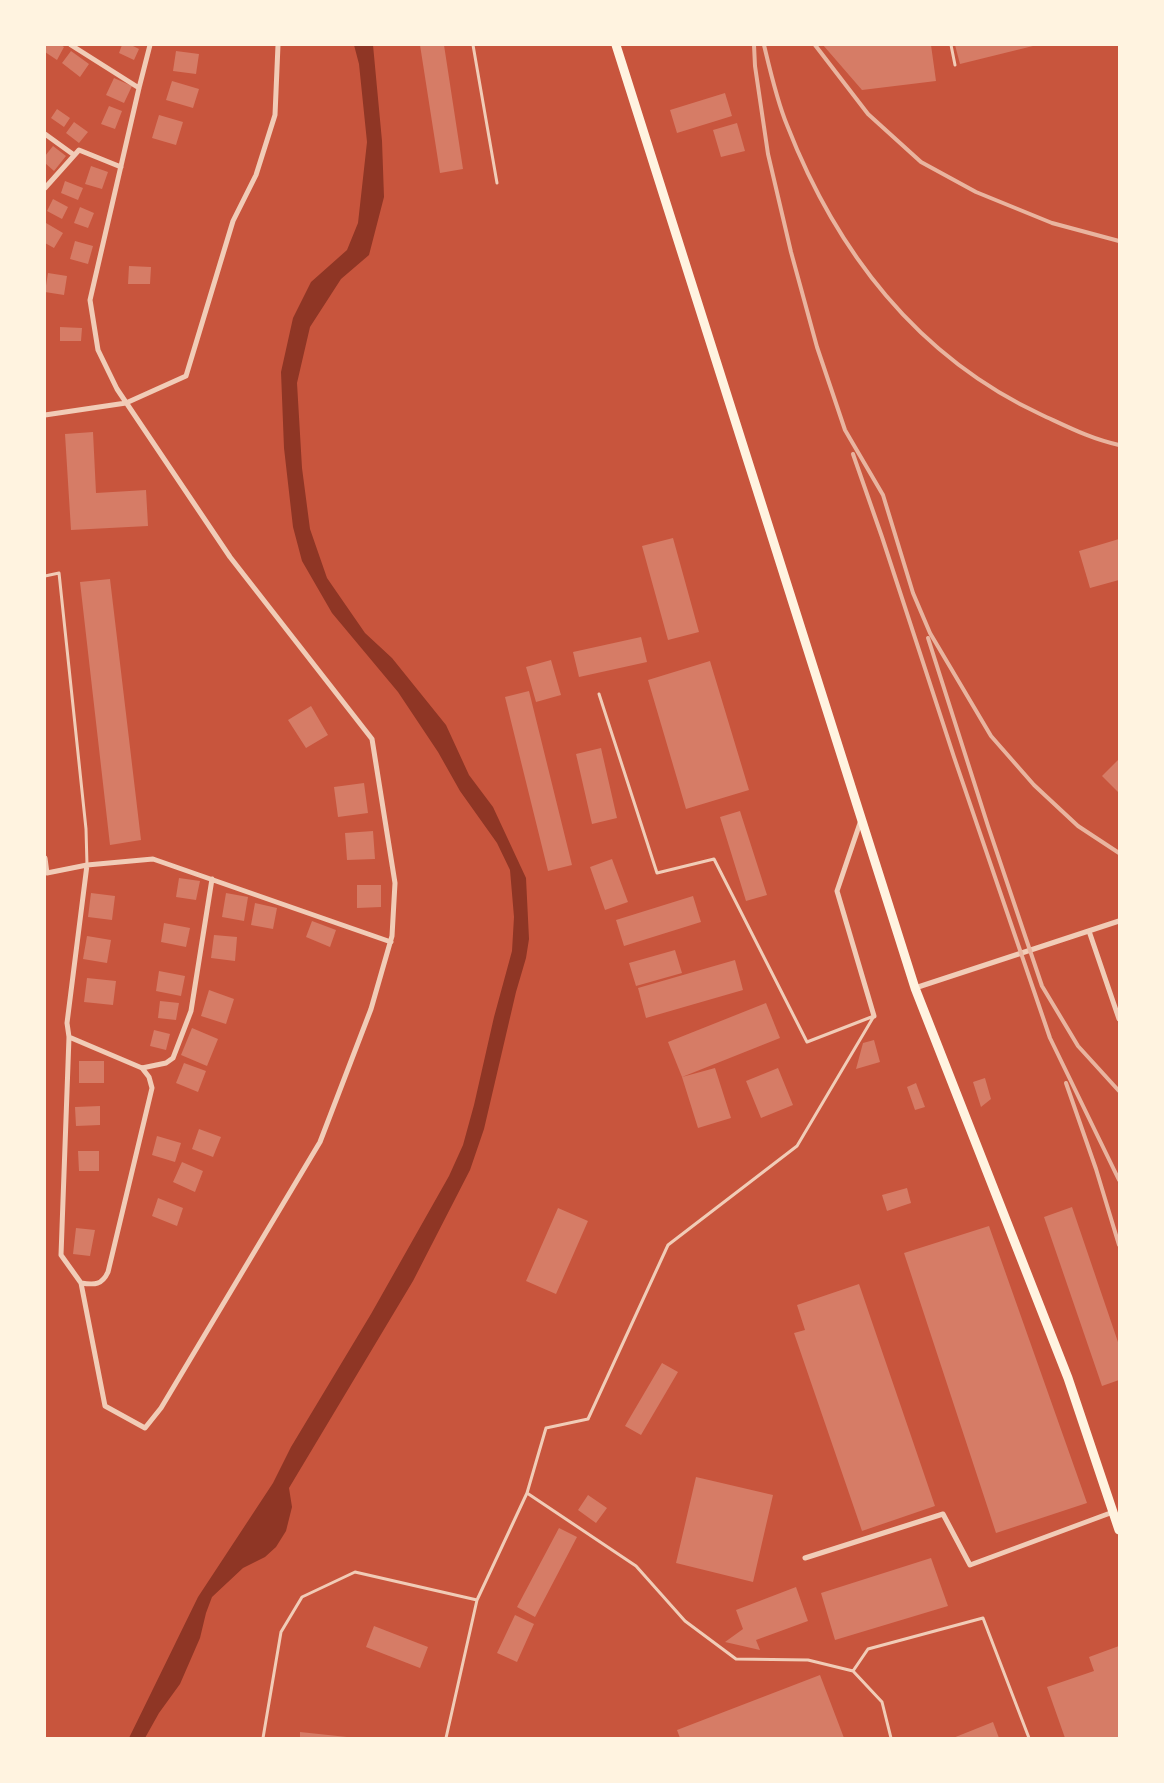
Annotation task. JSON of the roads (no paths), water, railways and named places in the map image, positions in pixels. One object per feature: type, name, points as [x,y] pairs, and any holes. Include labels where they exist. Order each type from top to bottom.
[{"type":"main road","points":[[616,45],[914,988],[1068,1378],[1119,1530]]},
{"type":"street","points":[[71,45],[139,88]]},
{"type":"street","points":[[87,865],[68,1023],[61,1255],[81,1283],[105,1406],[145,1428],[161,1408],[320,1142],[371,1009],[391,942],[395,883],[372,739],[230,557],[117,389],[98,350],[90,300],[150,45]]},
{"type":"street","points":[[45,415],[126,403],[186,376],[232,220],[256,175],[275,115],[278,45]]},
{"type":"street","points":[[45,134],[74,155]]},
{"type":"street","points":[[45,188],[79,150],[120,167]]},
{"type":"street","points":[[861,819],[837,891],[874,1016]]},
{"type":"street","points":[[45,858],[47,873],[87,865],[153,859],[391,942]]},
{"type":"street","points":[[142,1068],[166,1063],[173,1058],[192,1011],[212,879]]},
{"type":"street","points":[[914,988],[1119,920]]},
{"type":"street","points":[[1089,931],[1119,1019]]},
{"type":"street","points":[[69,1037],[142,1068],[152,1088],[108,1272],[104,1280],[94,1285],[81,1283]]},
{"type":"street","points":[[805,1558],[943,1514],[970,1565],[1113,1512]]},
{"type":"lane","points":[[473,45],[497,183]]},
{"type":"lane","points":[[951,45],[954,65]]},
{"type":"lane","points":[[45,576],[59,573],[86,830],[87,865]]},
{"type":"lane","points":[[599,694],[657,874],[714,859],[807,1042],[874,1016]]},
{"type":"lane","points":[[446,1738],[477,1600],[526,1492],[546,1428],[588,1418],[668,1245],[797,1146],[874,1016]]},
{"type":"lane","points":[[526,1492],[636,1566],[685,1622],[736,1659],[808,1660],[853,1671],[882,1702],[891,1738]]},
{"type":"lane","points":[[263,1738],[281,1632],[302,1597],[355,1572],[477,1600]]},
{"type":"lane","points":[[853,1671],[868,1649],[983,1618],[1030,1738]]},
{"type":"railway","points":[[754,45],[755,66],[768,154],[791,252],[817,347],[845,430],[883,495],[913,593],[930,633],[991,736],[1034,785],[1078,826],[1119,853]]},
{"type":"railway","points":[[764,45],[780,106],[807,171],[830,215],[856,257],[886,296],[919,331],[956,363],[997,391],[1070,428],[1119,445]]},
{"type":"railway","points":[[815,45],[868,114],[921,162],[976,192],[1052,223],[1119,241]]},
{"type":"railway","points":[[853,454],[1050,1038],[1119,1180]]},
{"type":"railway","points":[[928,638],[988,826],[1042,986],[1078,1046],[1119,1091]]},
{"type":"railway","points":[[1066,1083],[1096,1169],[1119,1245]]}]
